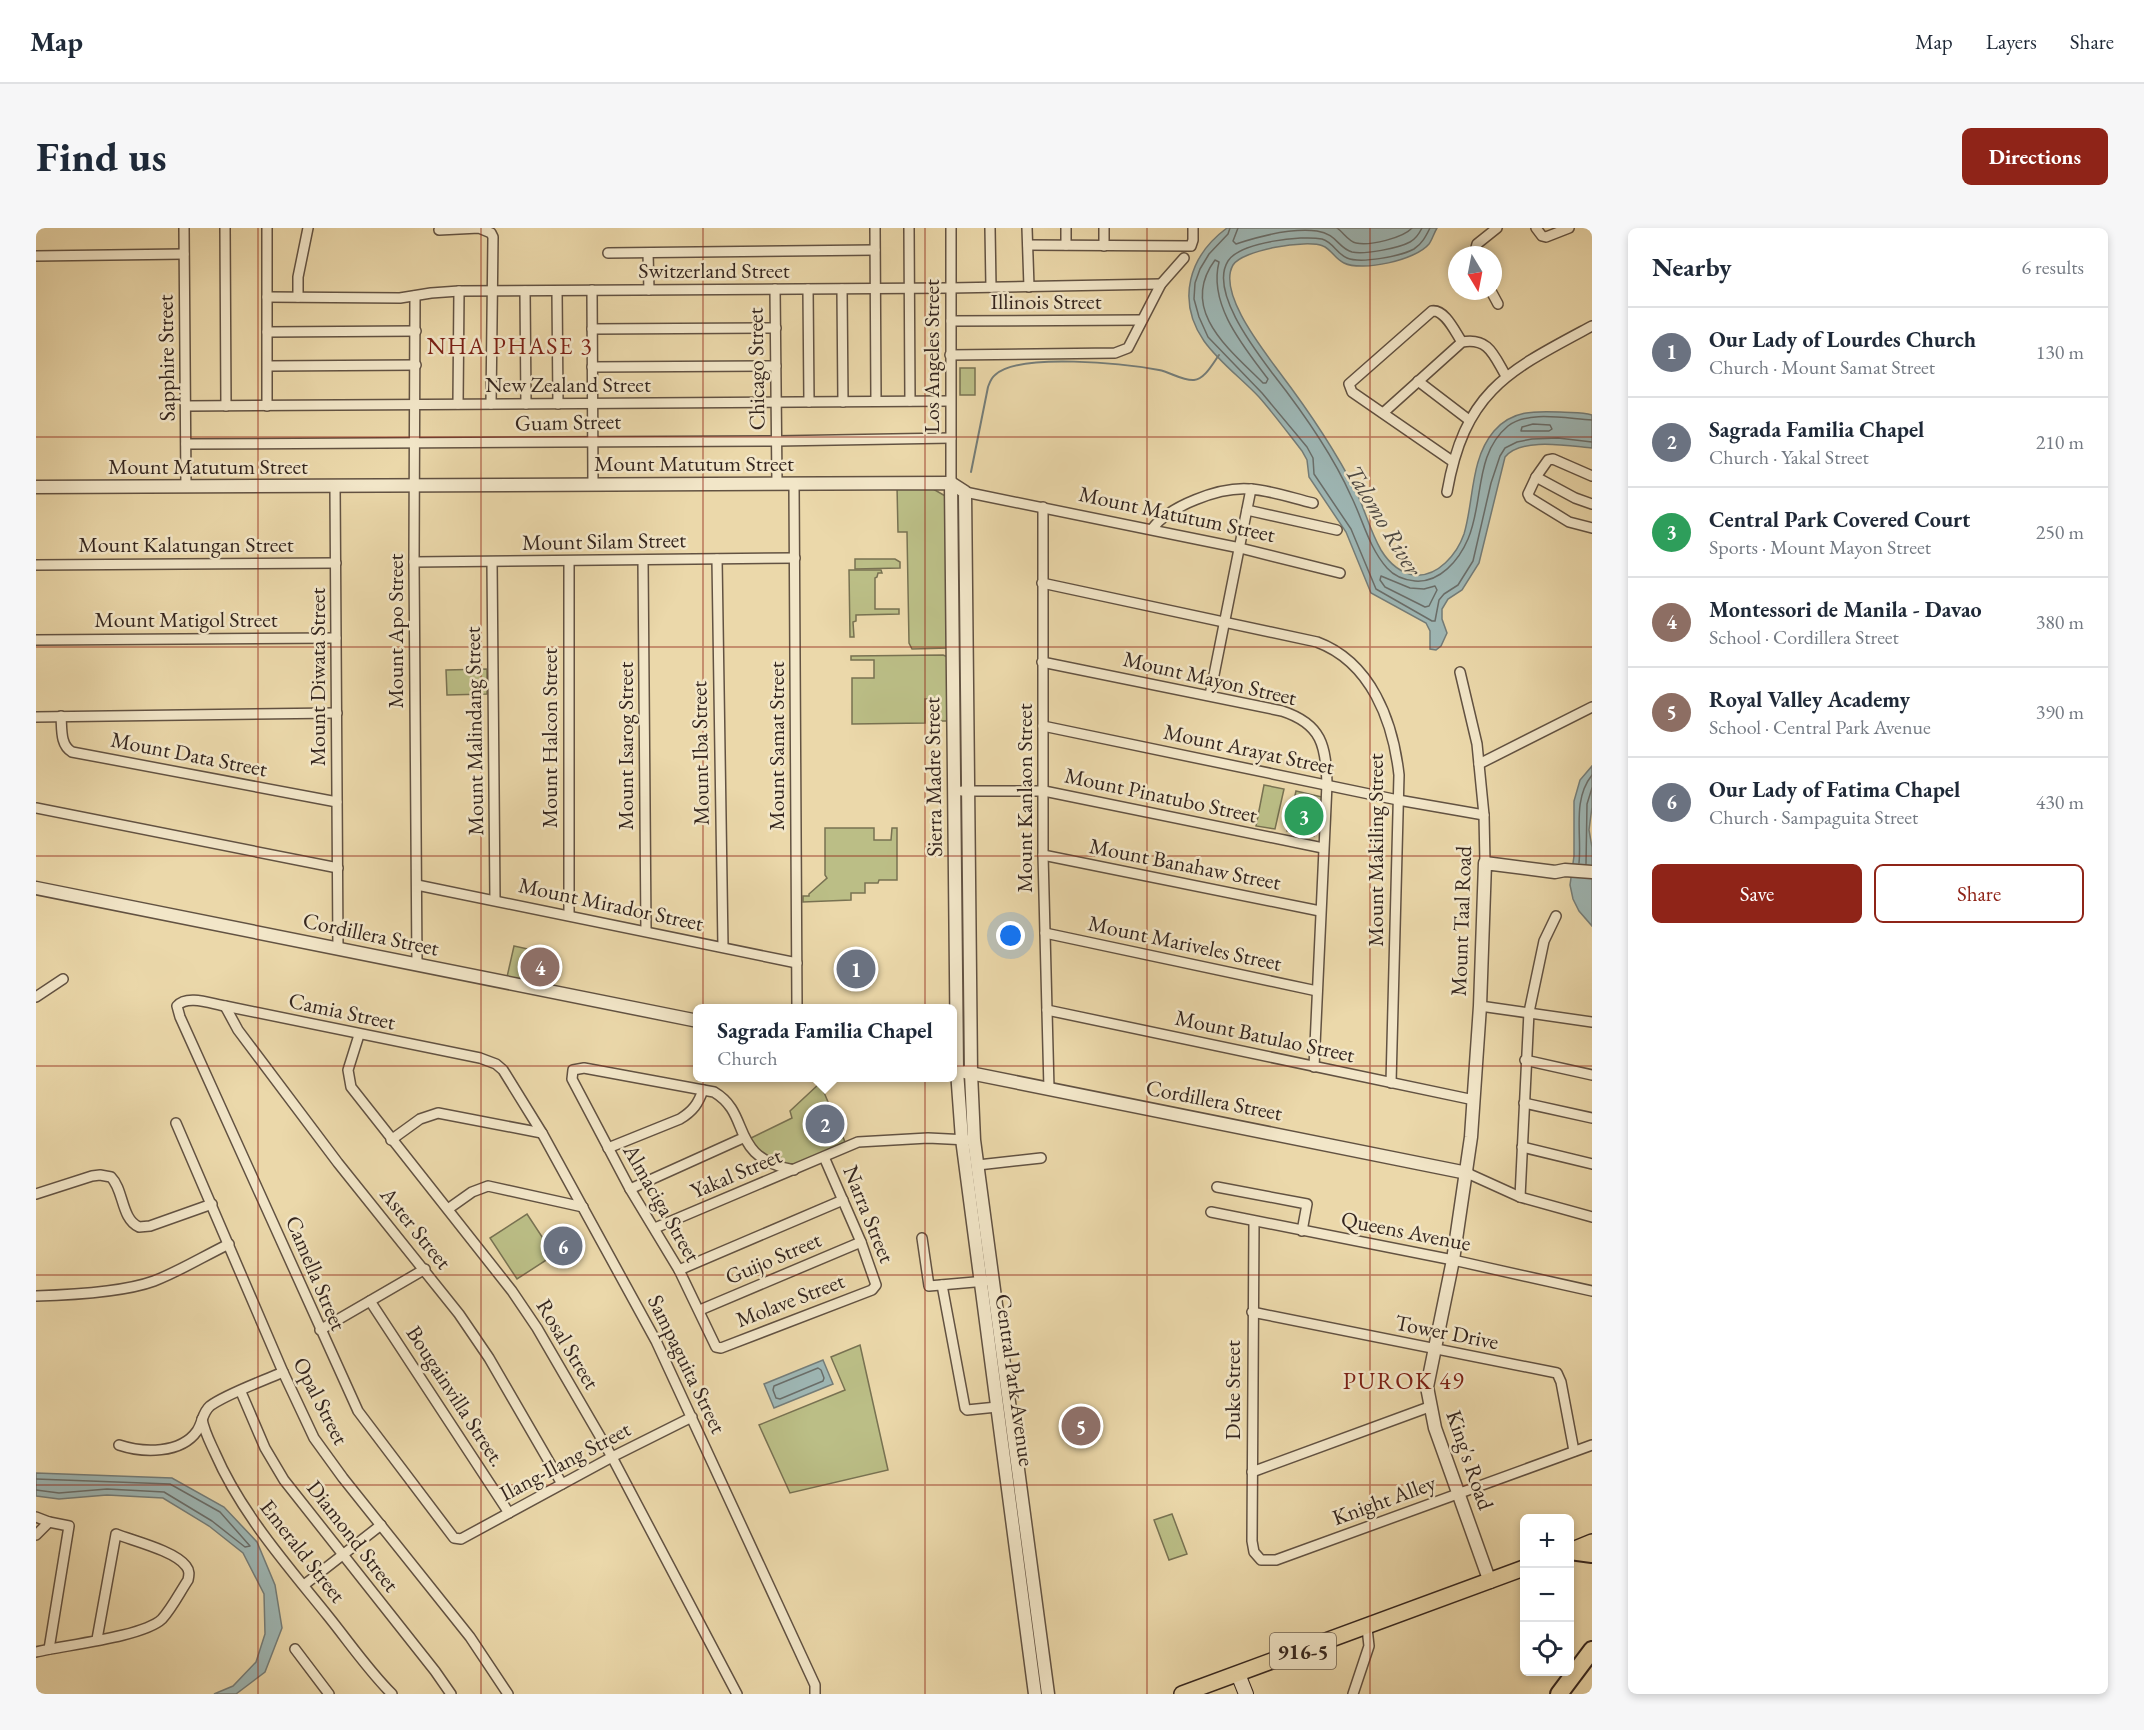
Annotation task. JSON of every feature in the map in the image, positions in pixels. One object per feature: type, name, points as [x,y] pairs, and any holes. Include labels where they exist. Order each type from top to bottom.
[{"type":"highway","points":[[1574,1552],[1592,1554]]},
{"type":"highway","points":[[1559,1694],[1592,1650]]},
{"type":"main road","points":[[1574,1549],[1592,1542]]},
{"type":"main road","name":"916-5","points":[[1182,1694],[1367,1628],[1520,1570]]},
{"type":"main road","points":[[1238,1674],[1246,1694]]},
{"type":"street","name":"Sapphire Street","points":[[184,228],[186,487]]},
{"type":"street","points":[[225,228],[226,406]]},
{"type":"street","points":[[267,228],[267,406]]},
{"type":"street","points":[[298,297],[298,277],[308,228]]},
{"type":"street","points":[[445,229],[479,228],[489,230],[491,233],[491,404]]},
{"type":"street","points":[[875,228],[876,401]]},
{"type":"street","points":[[909,228],[910,401]]},
{"type":"street","name":"Los Angeles Street","points":[[951,228],[951,483]]},
{"type":"street","points":[[990,228],[992,287]]},
{"type":"street","points":[[1028,228],[1029,287]]},
{"type":"street","points":[[1066,228],[1066,246]]},
{"type":"street","points":[[1104,228],[1104,246]]},
{"type":"street","points":[[1028,245],[1191,246],[1193,228]]},
{"type":"street","points":[[1476,246],[1497,228]]},
{"type":"street","points":[[1536,228],[1542,236],[1546,237],[1569,228]]},
{"type":"street","points":[[608,253],[875,250]]},
{"type":"street","points":[[648,253],[649,290]]},
{"type":"street","points":[[36,256],[184,254]]},
{"type":"street","points":[[950,355],[1115,353],[1128,348],[1161,284],[1184,258]]},
{"type":"street","name":"Switzerland Street","points":[[267,297],[390,298],[459,291],[875,289],[1161,284]]},
{"type":"street","name":"Chicago Street","points":[[775,289],[777,484]]},
{"type":"street","points":[[808,289],[809,402]]},
{"type":"street","points":[[842,289],[843,402]]},
{"type":"street","points":[[592,290],[593,485]]},
{"type":"street","points":[[458,404],[459,291]]},
{"type":"street","points":[[525,291],[526,404]]},
{"type":"street","points":[[558,291],[558,404]]},
{"type":"street","name":"Mount Apo Street","points":[[415,296],[417,965]]},
{"type":"street","points":[[1496,300],[1498,304]]},
{"type":"street","points":[[1452,461],[1350,390],[1350,381],[1432,311],[1441,313],[1462,342]]},
{"type":"street","name":"Illinois Street","points":[[951,321],[1142,320]]},
{"type":"street","points":[[1447,492],[1452,461],[1469,420],[1486,396],[1506,376],[1538,355],[1592,326]]},
{"type":"street","points":[[592,329],[776,328]]},
{"type":"street","points":[[267,332],[416,331]]},
{"type":"street","points":[[1383,413],[1462,342],[1476,340],[1484,344],[1506,376]]},
{"type":"street","points":[[268,366],[416,364]]},
{"type":"street","points":[[592,367],[776,366]]},
{"type":"street","points":[[1418,381],[1469,420]]},
{"type":"street","name":"New Zealand Street","points":[[186,406],[950,401]]},
{"type":"street","name":"Guam Street","points":[[186,444],[416,444],[951,438]]},
{"type":"street","points":[[1592,476],[1550,459],[1546,461],[1528,492],[1530,498],[1569,522],[1592,528]]},
{"type":"street","points":[[1536,477],[1575,498],[1592,504]]},
{"type":"street","name":"Mount Matutum Street","points":[[36,488],[951,483],[966,492],[1240,548],[1340,573]]},
{"type":"street","name":"Sierra Madre Street","points":[[951,483],[955,1004]]},
{"type":"street","name":"Mount Samat Street","points":[[795,484],[797,1004]]},
{"type":"street","name":"Mount Diwata Street","points":[[335,486],[338,949]]},
{"type":"street","points":[[1152,529],[1162,517],[1193,501],[1223,492],[1251,489],[1313,503]]},
{"type":"street","points":[[1210,695],[1251,489]]},
{"type":"street","name":"Sierra Madre Street","points":[[966,492],[971,1073]]},
{"type":"street","name":"Mount Kanlaon Street","points":[[1043,507],[1043,855],[1049,1089]]},
{"type":"street","points":[[1247,510],[1337,530]]},
{"type":"street","name":"Mount Silam Street","points":[[414,562],[795,558]]},
{"type":"street","name":"Mount Iba Street","points":[[717,559],[723,947]]},
{"type":"street","name":"Mount Isarog Street","points":[[643,560],[646,931]]},
{"type":"street","name":"Mount Halcon Street","points":[[568,561],[569,915]]},
{"type":"street","name":"Mount Malindang Street","points":[[492,562],[495,900]]},
{"type":"street","name":"Mount Kalatungan Street","points":[[36,565],[336,563]]},
{"type":"street","name":"Mount Makiling Street","points":[[1042,583],[1305,638],[1329,647],[1342,655],[1363,675],[1378,698],[1390,728],[1397,758],[1392,1083]]},
{"type":"street","name":"Mount Matigol Street","points":[[36,640],[336,638]]},
{"type":"street","name":"Mount Mayon Street","points":[[1042,662],[1282,711],[1303,720],[1317,732],[1326,763],[1327,784],[1314,1067]]},
{"type":"street","name":"Mount Taal Road","points":[[1460,672],[1475,732],[1484,815],[1485,862],[1480,1006],[1467,1173]]},
{"type":"street","points":[[1479,764],[1592,707]]},
{"type":"street","points":[[36,717],[337,712]]},
{"type":"street","name":"Mount Data Street","points":[[61,716],[64,746],[72,752],[337,802]]},
{"type":"street","name":"Mount Arayat Street","points":[[1043,726],[1398,800],[1484,815]]},
{"type":"street","name":"Mount Pinatubo Street","points":[[954,790],[1044,791],[1323,848]]},
{"type":"street","points":[[36,808],[338,868]]},
{"type":"street","name":"Mount Banahaw Street","points":[[1043,855],[1320,911]]},
{"type":"street","points":[[1485,862],[1592,879]]},
{"type":"street","points":[[1562,874],[1592,872]]},
{"type":"street","name":"Mount Mirador Street","points":[[417,885],[797,963]]},
{"type":"street","name":"Cordillera Street","points":[[36,888],[693,1020]]},
{"type":"street","points":[[1520,1197],[1529,1012],[1544,941],[1556,916]]},
{"type":"street","name":"Mount Mariveles Street","points":[[1045,933],[1317,991]]},
{"type":"street","points":[[36,997],[63,980]]},
{"type":"street","name":"Camia Street","points":[[180,1002],[189,1000],[225,1006],[358,1035],[480,1058],[496,1064]]},
{"type":"street","name":"Camella Street","points":[[180,1002],[177,1006],[180,1017],[358,1412],[456,1539]]},
{"type":"street","name":"Aster Street","points":[[225,1006],[238,1030],[338,1163],[425,1269],[484,1350],[562,1484]]},
{"type":"street","points":[[1480,1006],[1592,1022]]},
{"type":"street","name":"Mount Batulao Street","points":[[1047,1010],[1474,1100]]},
{"type":"street","name":"Rosal Street","points":[[358,1035],[348,1070],[353,1091],[524,1307],[612,1457],[737,1694]]},
{"type":"street","points":[[1525,1060],[1592,1075]]},
{"type":"street","name":"Sampaguita Street","points":[[496,1064],[508,1076],[542,1133],[656,1341],[815,1685],[815,1694]]},
{"type":"street","name":"Almaciga Street","points":[[703,1090],[584,1068],[573,1070],[572,1079],[630,1189],[679,1270],[716,1347]]},
{"type":"street","name":"Cordillera Street","points":[[957,1070],[1467,1173]]},
{"type":"street","name":"Central Park Avenue","points":[[971,1073],[968,1140],[978,1165],[998,1407],[1019,1524]]},
{"type":"street","name":"Central Park Avenue","points":[[957,1081],[968,1140],[1035,1645],[1048,1694]]},
{"type":"street","points":[[608,1148],[691,1113],[699,1102],[703,1090],[714,1092],[724,1098],[743,1138],[762,1160],[794,1170]]},
{"type":"street","points":[[1524,1103],[1592,1118]]},
{"type":"street","points":[[391,1140],[420,1119],[438,1113],[542,1133]]},
{"type":"street","name":"Opal Street","points":[[176,1123],[282,1372],[314,1438],[470,1637],[508,1694]]},
{"type":"street","points":[[630,1189],[743,1138]]},
{"type":"street","name":"Yakal Street","points":[[655,1228],[858,1142],[928,1138],[968,1140]]},
{"type":"street","points":[[1522,1147],[1592,1164]]},
{"type":"street","name":"Narra Street","points":[[824,1157],[861,1242],[876,1286]]},
{"type":"street","points":[[978,1165],[1041,1158]]},
{"type":"street","points":[[1467,1173],[1520,1197],[1592,1217]]},
{"type":"street","name":"King's Road","points":[[1467,1173],[1453,1260],[1427,1377],[1429,1407],[1490,1582]]},
{"type":"street","points":[[36,1194],[92,1176],[111,1177],[130,1220],[139,1227],[150,1226],[212,1204]]},
{"type":"street","points":[[448,1209],[472,1192],[488,1186],[583,1208]]},
{"type":"street","points":[[1217,1186],[1307,1204],[1302,1231]]},
{"type":"street","points":[[679,1270],[843,1200]]},
{"type":"street","name":"Queens Avenue","points":[[1211,1212],[1453,1260],[1592,1291]]},
{"type":"street","name":"Duke Street","points":[[1254,1222],[1252,1547],[1257,1557]]},
{"type":"street","points":[[922,1238],[929,1286],[987,1281]]},
{"type":"street","name":"Guijo Street","points":[[700,1310],[861,1242]]},
{"type":"street","points":[[36,1296],[116,1290],[142,1285],[168,1275],[229,1244]]},
{"type":"street","points":[[320,1330],[425,1269]]},
{"type":"street","name":"Molave Street","points":[[716,1347],[721,1348],[872,1290],[876,1286]]},
{"type":"street","points":[[942,1286],[965,1408],[967,1410],[998,1407]]},
{"type":"street","name":"Bougainvilla Street.","points":[[370,1301],[510,1513]]},
{"type":"street","name":"Tower Drive","points":[[1252,1312],[1557,1374],[1561,1382],[1574,1451]]},
{"type":"street","points":[[119,1445],[130,1449],[145,1450],[175,1447],[185,1443],[192,1437],[203,1414],[213,1404],[282,1372]]},
{"type":"street","name":"Diamond Street","points":[[240,1392],[258,1434],[284,1480],[451,1694]]},
{"type":"street","points":[[1252,1472],[1429,1407]]},
{"type":"street","name":"Ilang-Ilang Street","points":[[456,1539],[461,1539],[612,1457],[692,1418]]},
{"type":"street","name":"Emerald Street","points":[[202,1419],[205,1431],[233,1491],[304,1585],[392,1694]]},
{"type":"street","name":"Knight Alley","points":[[1257,1557],[1262,1560],[1276,1560],[1592,1445]]},
{"type":"street","points":[[36,1517],[69,1526],[49,1649]]},
{"type":"street","points":[[36,1535],[49,1522]]},
{"type":"street","points":[[304,1585],[381,1525]]},
{"type":"street","points":[[36,1652],[132,1633],[154,1625],[165,1615],[188,1580],[186,1565],[116,1534],[97,1639]]},
{"type":"street","points":[[1353,1694],[1369,1646],[1367,1628]]},
{"type":"street","name":"Central Park Avenue","points":[[1035,1645],[1035,1694]]},
{"type":"street","points":[[296,1649],[329,1694]]},
{"type":"green space","points":[[960,368],[975,368],[975,395],[960,395]]},
{"type":"green space","points":[[897,486],[928,486],[947,497],[948,648],[912,649],[909,643],[907,532],[898,532]]},
{"type":"green space","points":[[855,559],[895,559],[900,562],[900,568],[855,569]]},
{"type":"green space","points":[[849,570],[881,570],[882,573],[878,573],[875,578],[875,609],[899,609],[899,614],[856,615],[856,621],[853,622],[854,637],[850,637]]},
{"type":"green space","points":[[943,655],[948,657],[949,721],[940,721],[940,703],[932,703],[931,699],[925,699],[925,723],[852,724],[852,678],[874,678],[874,660],[851,660],[851,656]]},
{"type":"green space","points":[[487,669],[487,694],[447,695],[446,670]]},
{"type":"green space","points":[[1264,785],[1284,789],[1275,829],[1256,826]]},
{"type":"green space","points":[[1296,791],[1322,797],[1314,836],[1287,831]]},
{"type":"green space","points":[[825,828],[874,828],[874,840],[891,840],[892,828],[897,828],[897,880],[865,883],[865,893],[851,893],[851,900],[803,902],[803,896],[809,896],[827,878],[825,875]]},
{"type":"green space","points":[[514,946],[528,949],[521,980],[507,977]]},
{"type":"green space","points":[[820,1083],[845,1142],[808,1160],[788,1164],[769,1159],[747,1140],[792,1118],[790,1111]]},
{"type":"green space","points":[[527,1214],[554,1255],[517,1279],[490,1238]]},
{"type":"green space","points":[[860,1345],[888,1470],[790,1493],[759,1425],[845,1390],[831,1357]]},
{"type":"green space","points":[[1172,1514],[1187,1554],[1169,1560],[1154,1520]]},
{"type":"water","points":[[1227,228],[1437,228],[1429,244],[1422,250],[1388,263],[1352,265],[1344,263],[1323,246],[1290,245],[1261,251],[1239,260],[1233,265],[1230,277],[1231,291],[1244,321],[1339,460],[1356,491],[1381,550],[1399,570],[1423,575],[1446,563],[1457,549],[1464,534],[1481,454],[1486,442],[1501,424],[1516,415],[1533,412],[1592,415],[1592,448],[1533,445],[1512,451],[1505,457],[1479,563],[1462,590],[1448,599],[1442,609],[1442,619],[1447,633],[1441,646],[1436,650],[1430,649],[1430,631],[1426,623],[1371,593],[1346,532],[1309,477],[1307,460],[1302,451],[1259,397],[1210,349],[1195,326],[1190,310],[1191,280],[1203,252]]},
{"type":"water","points":[[1592,766],[1592,807],[1589,830],[1592,847],[1592,926],[1579,911],[1570,885],[1574,856],[1574,801],[1580,780]]},
{"type":"water","points":[[823,1360],[833,1384],[774,1408],[764,1384]]},
{"type":"water","points":[[36,1473],[172,1478],[224,1507],[257,1542],[275,1585],[282,1628],[265,1672],[236,1694],[214,1694],[233,1686],[256,1662],[265,1634],[264,1594],[243,1553],[209,1526],[163,1498],[107,1495],[59,1499],[36,1496]]},
{"type":"waterway","points":[[971,472],[988,387],[994,376],[1008,368],[1049,362],[1099,363],[1159,370],[1194,380],[1205,374],[1219,355]]},
{"type":"place","name":"Central Park Covered Court","points":[[1304,816]]},
{"type":"place","name":"Montessori de Manila - Davao","points":[[540,967]]},
{"type":"place","name":"Our Lady of Lourdes Church","points":[[856,969]]},
{"type":"place","name":"Sagrada Familia Chapel","points":[[825,1124]]},
{"type":"place","name":"Our Lady of Fatima Chapel","points":[[563,1246]]},
{"type":"place","name":"Royal Valley Academy","points":[[1081,1426]]},
{"type":"district","name":"NHA PHASE 3","points":[[510,345]]},
{"type":"district","name":"PUROK 49","points":[[1404,1380]]},
{"type":"water label","name":"Talomo River","points":[[1384,520]]}]
